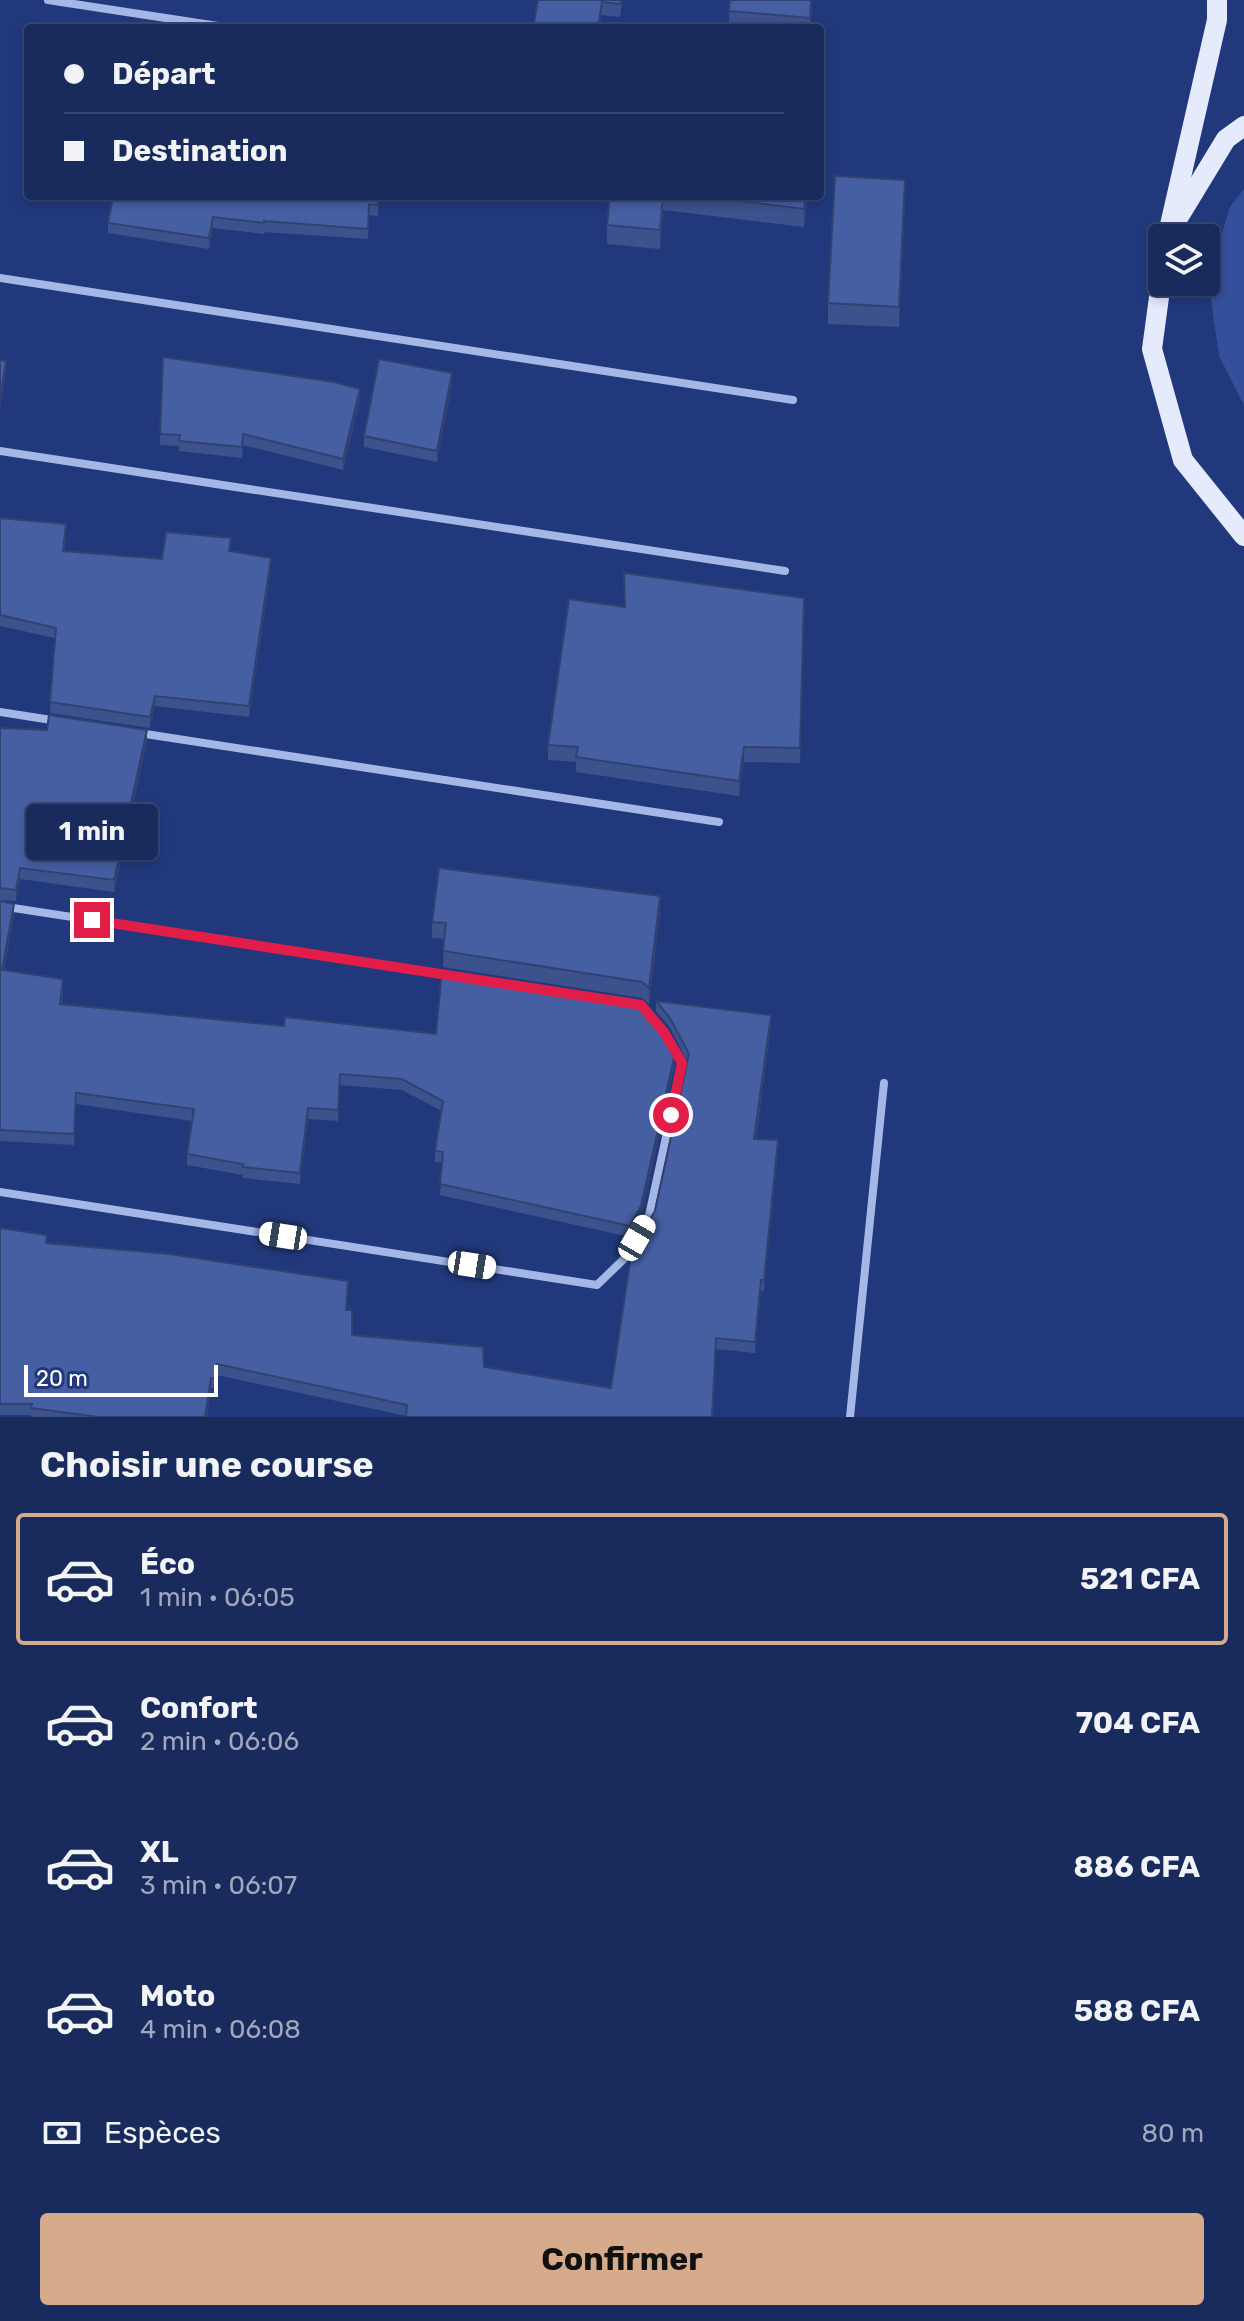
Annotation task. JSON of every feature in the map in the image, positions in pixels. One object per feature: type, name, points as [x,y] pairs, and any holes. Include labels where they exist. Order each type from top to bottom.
[{"type":"main road","points":[[1170,224],[1217,20],[1217,0]]},
{"type":"main road","points":[[1175,224],[1226,139],[1244,126]]},
{"type":"main road","points":[[1159,296],[1152,349],[1183,460],[1244,536]]},
{"type":"street","points":[[48,0],[205,24]]},
{"type":"street","points":[[0,278],[793,400]]},
{"type":"street","points":[[0,451],[785,571]]},
{"type":"street","points":[[0,712],[63,721]]},
{"type":"street","points":[[125,731],[719,822]]},
{"type":"street","points":[[0,906],[453,976]]},
{"type":"street","points":[[0,1192],[597,1285],[626,1257],[648,1220],[682,1063],[664,1032],[648,1014]]},
{"type":"street","points":[[850,1417],[884,1083]]},
{"type":"shaded area","points":[[1244,189],[1244,405],[1219,356],[1210,296],[1220,296],[1220,240],[1230,207]]},
{"type":"building","points":[[538,0],[621,0],[620,4],[602,2],[599,24],[534,24]]},
{"type":"building","points":[[730,0],[811,0],[810,18],[729,11]]},
{"type":"building","points":[[835,176],[905,180],[899,307],[828,303]]},
{"type":"building","points":[[112,200],[378,200],[378,205],[369,204],[368,229],[213,217],[209,238],[108,223]]},
{"type":"building","points":[[610,200],[663,200],[660,230],[607,225]]},
{"type":"building","points":[[733,200],[805,200],[804,209]]},
{"type":"building","points":[[163,357],[334,382],[360,389],[343,459],[243,434],[242,447],[179,441],[180,435],[160,434]]},
{"type":"building","points":[[379,359],[452,373],[437,451],[364,436]]},
{"type":"building","points":[[0,360],[6,361],[0,400]]},
{"type":"building","points":[[0,518],[66,524],[63,551],[162,559],[166,532],[231,538],[229,551],[271,558],[249,706],[155,696],[150,717],[50,702],[56,628],[0,615]]},
{"type":"building","points":[[624,573],[804,598],[800,748],[744,747],[739,781],[576,757],[578,747],[548,745],[569,599],[625,607]]},
{"type":"building","points":[[49,715],[147,730],[114,880],[20,868],[16,890],[0,888],[0,728],[47,730]]},
{"type":"building","points":[[439,868],[660,896],[649,988],[642,982],[443,951],[446,923],[432,922]]},
{"type":"building","points":[[0,901],[14,904],[2,970],[63,979],[60,1004],[284,1026],[285,1017],[436,1034],[442,970],[637,1000],[658,1025],[675,1053],[641,1206],[630,1226],[440,1184],[443,1152],[435,1151],[443,1101],[402,1079],[340,1074],[338,1110],[308,1108],[300,1173],[243,1167],[243,1164],[187,1154],[194,1109],[76,1093],[74,1134],[0,1130]]},
{"type":"building","points":[[656,1001],[771,1015],[754,1139],[778,1140],[755,1342],[716,1338],[712,1417],[406,1417],[407,1405],[217,1364],[215,1378],[211,1378],[205,1417],[99,1417],[31,1408],[32,1404],[0,1404],[0,1228],[47,1235],[46,1243],[169,1254],[348,1281],[346,1310],[352,1310],[352,1335],[483,1347],[484,1367],[611,1388],[632,1249],[655,1211],[689,1054],[670,1018]]},
{"type":"route","points":[[92,920],[641,1005],[664,1032],[682,1063],[671,1115]]}]
